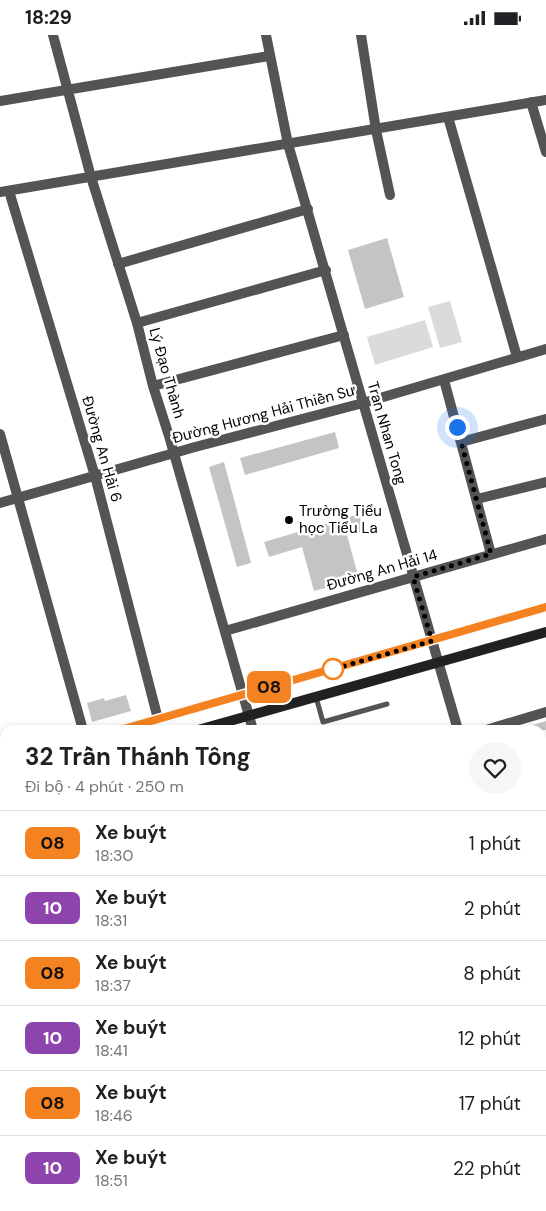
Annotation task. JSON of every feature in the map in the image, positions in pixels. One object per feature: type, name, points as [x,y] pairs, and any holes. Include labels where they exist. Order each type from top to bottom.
[{"type":"main road","points":[[137,725],[546,607]]},
{"type":"main road","points":[[215,725],[546,632]]},
{"type":"street","name":"Lý Đạo Thành","points":[[53,35],[91,177],[137,323],[252,725]]},
{"type":"street","name":"Tran Nhan Tong","points":[[266,35],[288,144],[326,269],[457,725]]},
{"type":"street","points":[[361,35],[376,130],[390,195]]},
{"type":"street","points":[[0,101],[270,56]]},
{"type":"street","points":[[4,192],[546,100]]},
{"type":"street","points":[[531,102],[546,152]]},
{"type":"street","points":[[448,117],[517,357]]},
{"type":"street","name":"Đường An Hải 6","points":[[4,192],[95,476],[158,719]]},
{"type":"street","points":[[118,263],[308,209]]},
{"type":"street","points":[[137,323],[326,269]]},
{"type":"street","points":[[154,386],[344,335]]},
{"type":"street","name":"Đường Hương Hải Thiền Sư","points":[[0,503],[174,453],[363,403],[546,349]]},
{"type":"street","points":[[444,379],[491,554]]},
{"type":"street","points":[[461,442],[546,419]]},
{"type":"street","points":[[0,434],[82,725]]},
{"type":"street","points":[[476,499],[546,482]]},
{"type":"street","name":"Đường An Hải 14","points":[[225,631],[546,539]]},
{"type":"street","points":[[504,725],[546,713]]},
{"type":"lane","points":[[316,697],[322,722],[388,704]]},
{"type":"shaded area","points":[[450,301],[462,342],[440,348],[428,307]]},
{"type":"shaded area","points":[[425,320],[433,347],[375,365],[367,337]]},
{"type":"building","points":[[387,238],[404,297],[365,309],[348,250]]},
{"type":"building","points":[[335,432],[339,448],[245,475],[240,458]]},
{"type":"building","points":[[224,462],[251,563],[237,567],[209,467]]},
{"type":"building","points":[[359,514],[364,531],[347,535],[359,579],[314,591],[302,547],[269,557],[264,542]]},
{"type":"building","points":[[126,695],[131,711],[92,722],[87,703],[104,698],[105,701]]},
{"type":"building","points":[[546,721],[546,725],[532,725]]},
{"type":"bus line","name":"08","points":[[137,725],[546,607]]},
{"type":"place","name":"Trường Tiểu học Tiểu La","points":[[289,520]]},
{"type":"route","points":[[333,669],[330,670],[432,641],[413,577],[491,554],[457,427]]}]
